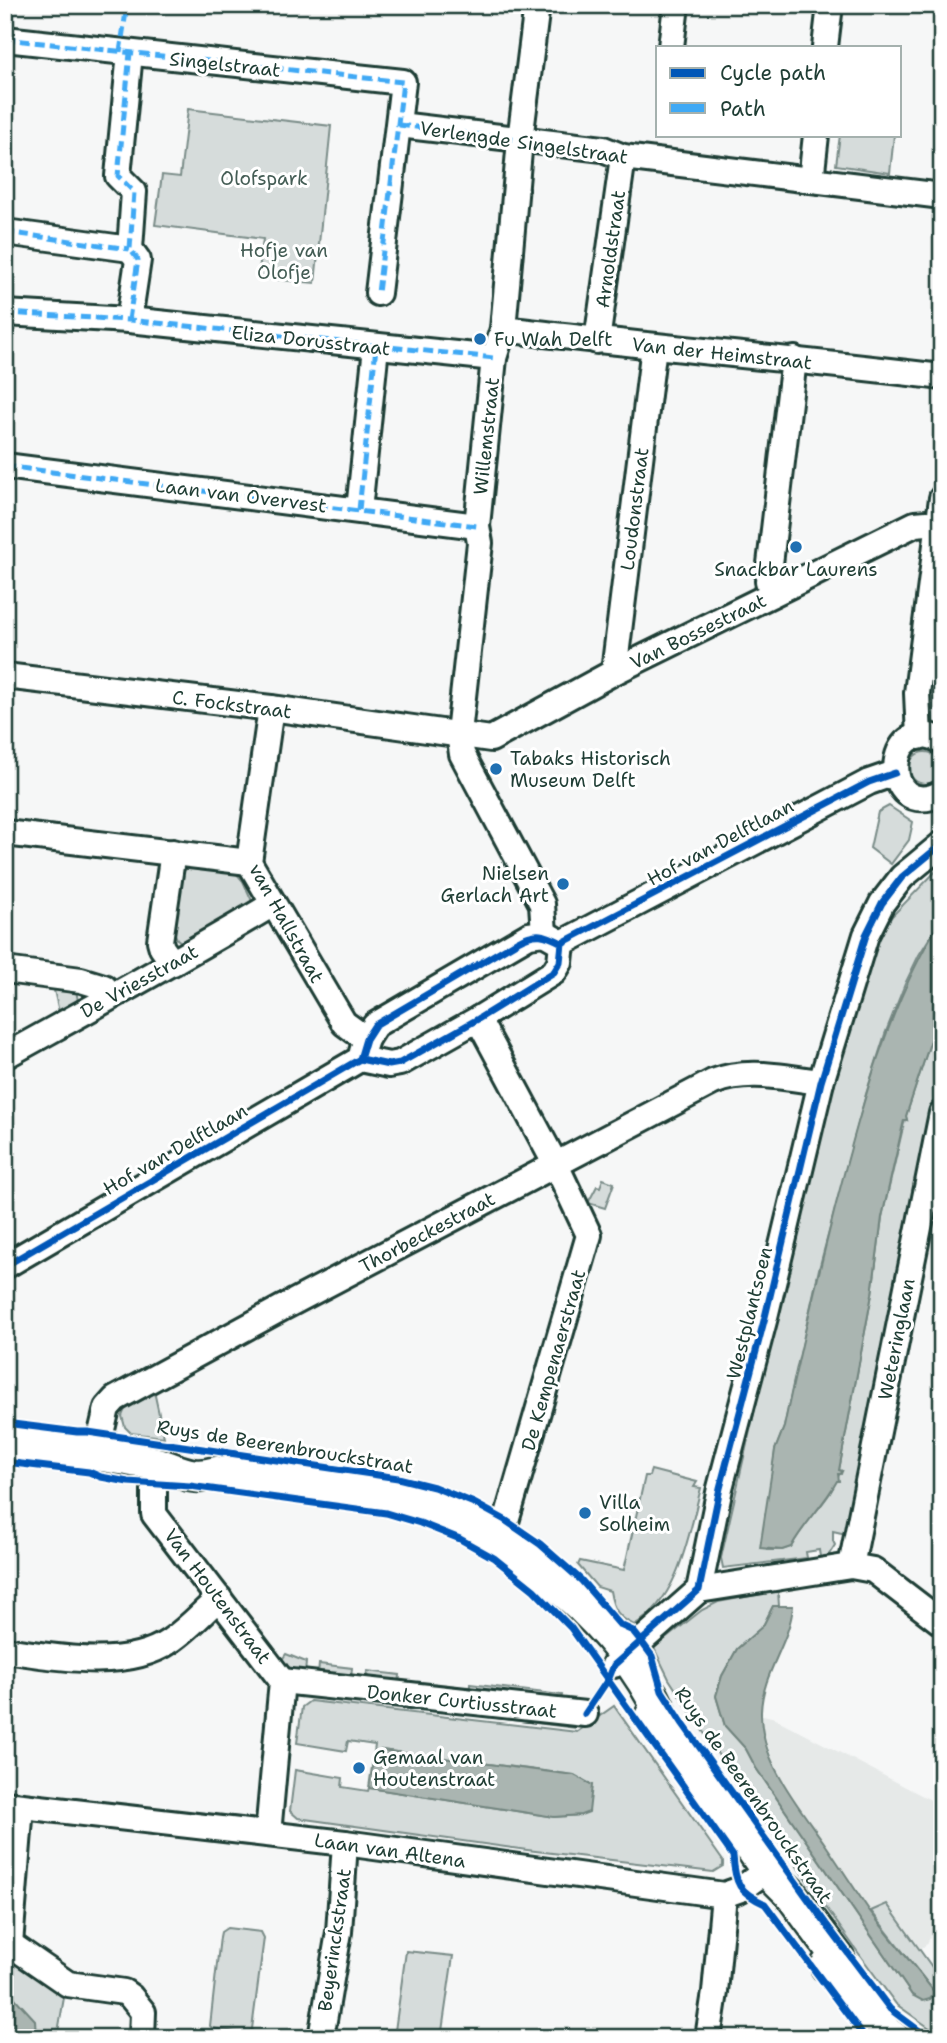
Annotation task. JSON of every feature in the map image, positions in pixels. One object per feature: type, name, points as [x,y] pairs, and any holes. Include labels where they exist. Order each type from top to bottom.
[{"type":"main road","name":"Ruys de Beerenbrouckstraat","points":[[5,1441],[160,1465],[193,1461],[216,1472],[390,1495],[463,1519],[501,1539],[537,1565],[604,1627],[620,1660],[659,1707],[667,1728],[767,1870],[779,1901],[828,1967],[844,1978],[885,2032],[893,2038]]},
{"type":"street","name":"Willemstraat","points":[[459,733],[480,543],[477,526],[494,358],[503,329],[520,140],[537,5]]},
{"type":"street","points":[[671,46],[676,5]]},
{"type":"street","points":[[825,46],[830,5]]},
{"type":"street","name":"Singelstraat","points":[[5,39],[402,82],[399,125]]},
{"type":"street","points":[[129,320],[138,260],[130,249],[134,192],[118,176],[130,53]]},
{"type":"street","name":"Verlengde Singelstraat","points":[[378,293],[399,125],[603,149],[623,156],[942,196]]},
{"type":"street","points":[[811,180],[816,136]]},
{"type":"street","name":"Arnoldstraat","points":[[597,341],[623,156]]},
{"type":"street","points":[[5,232],[130,249]]},
{"type":"street","name":"Eliza Dorusstraat","points":[[5,313],[129,320],[494,358]]},
{"type":"street","name":"Van der Heimstraat","points":[[503,329],[942,377]]},
{"type":"street","name":"Loudonstraat","points":[[614,672],[654,346]]},
{"type":"street","points":[[359,510],[376,347]]},
{"type":"street","points":[[772,594],[768,581],[793,359]]},
{"type":"street","name":"Laan van Overvest","points":[[5,466],[477,526]]},
{"type":"street","points":[[939,802],[909,793],[898,781],[894,765],[899,750],[905,744],[930,739],[916,693],[942,498]]},
{"type":"street","name":"Van Bossestraat","points":[[459,733],[491,739],[614,672],[915,524],[939,525]]},
{"type":"street","name":"C. Fockstraat","points":[[5,676],[459,733]]},
{"type":"street","name":"van Hallstraat","points":[[271,708],[249,862],[344,1023],[363,1049]]},
{"type":"street","points":[[363,1049],[389,1065],[400,1063],[554,972],[560,962],[542,904],[462,754],[459,733]]},
{"type":"street","name":"Hof van Delftlaan","points":[[5,1266],[363,1049],[375,1025],[529,935],[553,938],[869,782],[895,773]]},
{"type":"street","points":[[5,833],[249,862]]},
{"type":"street","name":"Westplantsoen","points":[[699,1590],[720,1488],[765,1317],[821,1082],[866,935],[882,903],[902,877],[942,844]]},
{"type":"street","points":[[173,852],[160,941],[173,963]]},
{"type":"street","name":"De Vriesstraat","points":[[5,1056],[273,904]]},
{"type":"street","points":[[5,970],[81,980],[104,987],[112,995]]},
{"type":"street","name":"De Kempenaerstraat","points":[[478,1019],[556,1165],[589,1235],[501,1539]]},
{"type":"street","name":"Thorbeckestraat","points":[[96,1455],[107,1408],[115,1399],[282,1308],[730,1075],[754,1074],[821,1082]]},
{"type":"street","name":"Weteringlaan","points":[[851,1566],[934,1145],[941,1123]]},
{"type":"street","name":"Van Houtenstraat","points":[[160,1465],[154,1485],[154,1514],[282,1681],[268,1834]]},
{"type":"street","points":[[620,1660],[699,1590],[851,1566],[873,1570],[942,1623]]},
{"type":"street","points":[[5,1650],[80,1658],[115,1658],[139,1654],[169,1642],[219,1598]]},
{"type":"street","name":"Donker Curtiusstraat","points":[[282,1681],[585,1714]]},
{"type":"street","points":[[13,1805],[8,1944],[68,1984],[124,1992],[143,2011],[142,2038]]},
{"type":"street","name":"Laan van Altena","points":[[13,1805],[345,1843],[724,1895]]},
{"type":"street","name":"Beyerinckstraat","points":[[321,2038],[339,1932],[345,1843]]},
{"type":"street","points":[[708,2038],[716,1992],[724,1895],[741,1889],[767,1870]]},
{"type":"shaded area","points":[[942,918],[942,1006],[906,1116],[907,1120],[904,1120],[882,1217],[872,1294],[839,1470],[842,1471],[838,1474],[839,1481],[791,1547],[782,1550],[760,1548],[775,1450],[784,1427],[815,1289],[855,1133],[891,1022]]},
{"type":"shaded area","points":[[773,1606],[793,1606],[787,1633],[763,1698],[762,1730],[767,1748],[782,1782],[869,1910],[935,1993],[930,1999],[923,2001],[912,1995],[756,1768],[746,1749],[725,1726],[716,1696],[722,1676],[737,1649],[763,1626]]},
{"type":"shaded area","points":[[758,1714],[772,1717],[942,1806],[942,1911],[927,1944],[905,1962],[783,1794]]},
{"type":"shaded area","points":[[381,1750],[574,1775],[592,1785],[589,1812],[554,1817],[369,1788],[373,1760],[380,1761]]},
{"type":"shaded area","points":[[5,1994],[12,1995],[35,2020],[36,2038],[10,2038],[5,2031]]},
{"type":"green space","name":"Olofspark","points":[[188,109],[331,126],[315,283],[258,278],[263,239],[155,225],[162,175],[180,177]]},
{"type":"green space","points":[[840,136],[894,136],[890,173],[836,165]]},
{"type":"green space","points":[[925,752],[937,756],[941,768],[937,780],[925,784],[913,780],[909,768],[913,756]]},
{"type":"green space","points":[[889,806],[913,822],[909,840],[891,864],[870,848],[878,812]]},
{"type":"green space","points":[[942,865],[942,918],[905,984],[885,1034],[866,1094],[819,1269],[784,1427],[775,1450],[767,1550],[791,1547],[828,1496],[842,1471],[839,1470],[872,1294],[882,1217],[905,1119],[907,1120],[906,1116],[942,1006],[942,1091],[928,1140],[846,1534],[833,1531],[835,1545],[828,1556],[820,1557],[819,1550],[806,1552],[807,1558],[723,1568],[721,1558],[827,1093],[878,939],[892,916]]},
{"type":"green space","points":[[188,867],[235,872],[243,881],[252,901],[181,942],[174,932],[182,873]]},
{"type":"green space","points":[[53,986],[76,990],[78,1001],[59,1012]]},
{"type":"green space","points":[[603,1179],[614,1183],[605,1208],[588,1203]]},
{"type":"green space","points":[[154,1391],[164,1437],[131,1433],[125,1427],[122,1416],[125,1409]]},
{"type":"green space","points":[[651,1470],[697,1482],[694,1487],[701,1488],[686,1545],[672,1583],[662,1600],[634,1625],[617,1612],[610,1591],[597,1587],[578,1565],[580,1561],[624,1570],[645,1476],[649,1476]]},
{"type":"green space","points":[[778,1591],[779,1606],[773,1606],[763,1626],[737,1649],[722,1676],[716,1696],[725,1726],[746,1749],[756,1768],[912,1995],[930,1999],[935,1993],[871,1911],[887,1904],[942,1981],[942,2029],[938,2034],[896,2004],[857,1951],[719,1756],[669,1679],[654,1648],[702,1610],[718,1602]]},
{"type":"green space","points":[[286,1654],[306,1662],[305,1674],[285,1668],[281,1661]]},
{"type":"green space","points":[[319,1664],[352,1668],[351,1679],[318,1676]]},
{"type":"green space","points":[[367,1671],[400,1675],[399,1686],[366,1682]]},
{"type":"green space","points":[[470,1684],[562,1695],[559,1707],[469,1696]]},
{"type":"green space","points":[[310,1701],[577,1732],[614,1706],[723,1861],[723,1866],[713,1872],[527,1850],[298,1818],[290,1811],[295,1770],[343,1778],[342,1787],[368,1791],[369,1788],[554,1817],[581,1815],[592,1785],[574,1775],[382,1750],[380,1762],[373,1760],[375,1745],[348,1741],[346,1751],[297,1743],[302,1707]]},
{"type":"green space","points":[[384,1704],[576,1721],[575,1728]]},
{"type":"green space","points":[[5,1830],[10,1830],[10,1944],[65,1992],[57,2038],[5,2038]]},
{"type":"green space","points":[[227,1928],[261,1932],[264,1938],[252,2029],[246,2034],[210,2026],[220,1937],[221,1932]]},
{"type":"green space","points":[[406,1951],[453,1956],[441,2038],[394,2038]]},
{"type":"marked path","points":[[120,52],[127,5]]},
{"type":"marked path","points":[[5,39],[403,82],[378,293]]},
{"type":"marked path","points":[[129,320],[138,260],[130,249],[134,192],[118,176],[130,53]]},
{"type":"marked path","points":[[399,125],[520,140]]},
{"type":"marked path","points":[[5,232],[130,249]]},
{"type":"marked path","points":[[5,313],[129,320],[494,358]]},
{"type":"marked path","points":[[359,510],[376,347]]},
{"type":"marked path","points":[[5,466],[477,526]]},
{"type":"cycle path","points":[[562,943],[869,782],[895,773]]},
{"type":"cycle path","points":[[585,1714],[609,1678],[614,1665],[699,1590],[720,1488],[765,1317],[821,1082],[866,935],[882,903],[902,877],[942,844]]},
{"type":"cycle path","points":[[360,1059],[366,1039],[375,1025],[518,941],[540,935],[562,943]]},
{"type":"cycle path","points":[[5,1266],[360,1059],[389,1065],[400,1063],[478,1019],[554,972],[560,962],[562,943]]},
{"type":"cycle path","points":[[5,1423],[88,1432],[398,1478],[434,1487],[474,1503],[505,1520],[540,1544],[581,1580],[620,1625],[633,1631],[652,1656],[662,1691],[683,1724],[826,1924],[890,2009],[929,2038]]},
{"type":"cycle path","points":[[5,1462],[89,1472],[128,1482],[190,1486],[386,1513],[460,1539],[494,1558],[534,1590],[571,1628],[733,1856],[735,1874],[740,1886],[765,1904],[865,2038]]},
{"type":"place","name":"Fu Wah Delft","points":[[480,339]]},
{"type":"place","name":"Snackbar Laurens","points":[[796,547]]},
{"type":"place","name":"Tabaks Historisch Museum Delft","points":[[496,769]]},
{"type":"place","name":"Nielsen Gerlach Art","points":[[563,884]]},
{"type":"place","name":"Villa Solheim","points":[[585,1513]]},
{"type":"place","name":"Gemaal van Houtenstraat","points":[[359,1768]]},
{"type":"park label","name":"Hofje van Olofje","points":[[284,261]]}]
